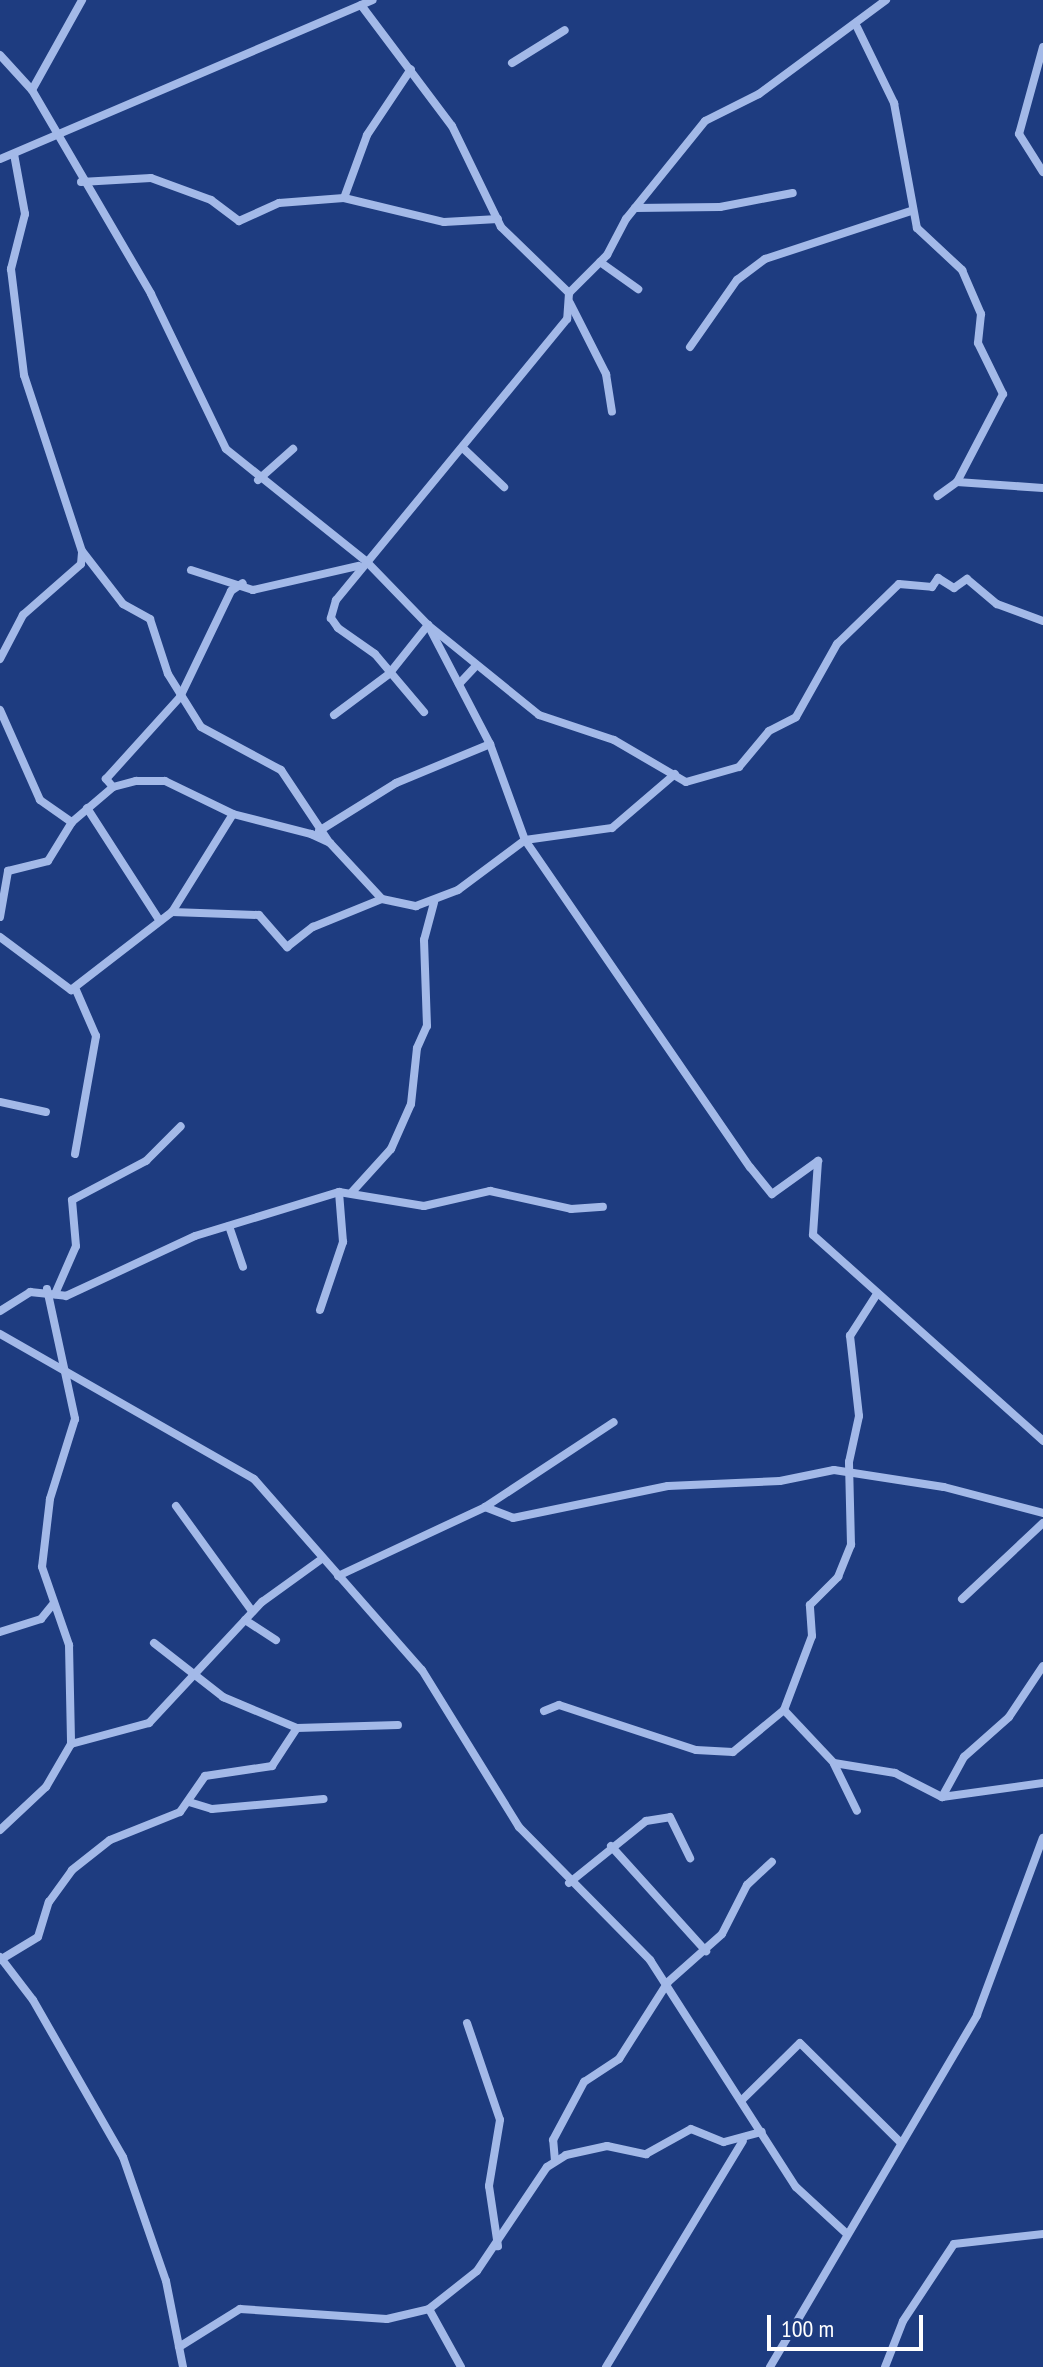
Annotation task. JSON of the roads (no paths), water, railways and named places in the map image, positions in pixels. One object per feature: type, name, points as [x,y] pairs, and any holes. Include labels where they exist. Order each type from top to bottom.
[{"type":"street","points":[[32,90],[82,0]]},
{"type":"street","points":[[0,159],[372,0]]},
{"type":"street","points":[[424,712],[331,618],[366,561],[465,450],[567,319],[569,298],[600,262],[634,208],[705,121],[857,27],[886,0]]},
{"type":"street","points":[[361,5],[452,126],[498,219],[569,298],[606,374],[612,412]]},
{"type":"street","points":[[857,27],[894,103],[911,211],[922,239],[962,270],[981,314],[978,343],[1003,394],[957,482],[938,496]]},
{"type":"street","points":[[512,63],[565,30]]},
{"type":"street","points":[[1043,47],[1019,134],[1043,172]]},
{"type":"street","points":[[0,55],[32,90],[54,136],[151,294],[202,413],[258,480],[366,561],[428,625],[539,715],[614,740],[686,782],[747,760],[769,731],[803,710],[837,644],[899,584],[932,587],[938,578],[954,588],[967,579],[997,604],[1043,621]]},
{"type":"street","points":[[344,198],[367,135],[411,69]]},
{"type":"street","points":[[14,154],[25,214],[11,269],[24,375],[82,551],[115,596],[150,619],[180,697],[219,742],[281,770],[330,843],[382,899]]},
{"type":"street","points":[[81,182],[151,178],[211,200],[239,221],[279,203],[344,198],[444,222],[498,219]]},
{"type":"street","points":[[634,208],[720,207],[793,193]]},
{"type":"street","points":[[690,347],[737,280],[765,259],[911,211]]},
{"type":"street","points":[[600,262],[638,289]]},
{"type":"street","points":[[258,480],[293,449]]},
{"type":"street","points":[[465,450],[504,487]]},
{"type":"street","points":[[957,482],[1043,488]]},
{"type":"street","points":[[0,659],[23,615],[81,564],[82,551]]},
{"type":"street","points":[[191,570],[264,588],[348,573],[366,561]]},
{"type":"street","points":[[113,787],[106,779],[180,697],[231,591],[243,583]]},
{"type":"street","points":[[334,715],[389,674],[428,625]]},
{"type":"street","points":[[428,625],[490,744],[525,840],[772,1194],[818,1161],[813,1235],[1043,1441]]},
{"type":"street","points":[[459,684],[476,666]]},
{"type":"street","points":[[0,710],[40,800],[72,822]]},
{"type":"street","points":[[311,834],[323,830],[396,783],[490,744]]},
{"type":"street","points":[[76,990],[158,918],[172,912],[259,915],[287,947],[313,927],[382,899],[434,902],[525,840],[612,828],[675,774]]},
{"type":"street","points":[[0,917],[8,871],[48,861],[72,822],[113,787],[165,781],[233,814],[311,834],[330,843]]},
{"type":"street","points":[[87,808],[158,918]]},
{"type":"street","points":[[172,912],[233,814]]},
{"type":"street","points":[[0,875],[6,893]]},
{"type":"street","points":[[352,1192],[391,1149],[411,1104],[417,1048],[427,1026],[424,940],[434,902]]},
{"type":"street","points":[[0,937],[76,990],[96,1036],[75,1154]]},
{"type":"street","points":[[0,1102],[46,1112]]},
{"type":"street","points":[[0,1830],[46,1787],[71,1744],[69,1645],[42,1567],[50,1499],[73,1439],[68,1377],[51,1292],[76,1246],[72,1200],[146,1161],[181,1126]]},
{"type":"street","points":[[0,1311],[51,1292],[81,1290],[229,1226],[339,1192],[424,1206],[490,1191],[571,1209],[603,1207]]},
{"type":"street","points":[[320,1310],[343,1242],[339,1192]]},
{"type":"street","points":[[229,1226],[243,1267]]},
{"type":"street","points":[[544,1711],[559,1705],[696,1750],[733,1752],[784,1710],[812,1636],[810,1605],[838,1577],[851,1545],[849,1474],[859,1416],[850,1336],[877,1294]]},
{"type":"street","points":[[0,1334],[68,1377],[231,1461],[323,1558],[422,1670],[519,1827],[569,1883],[668,1982],[809,2205],[847,2234]]},
{"type":"street","points":[[338,1576],[485,1507],[614,1422]]},
{"type":"street","points":[[485,1507],[513,1518],[668,1486],[849,1474],[944,1487],[1043,1513]]},
{"type":"street","points":[[176,1506],[252,1611]]},
{"type":"street","points":[[962,1599],[1043,1523]]},
{"type":"street","points":[[71,1744],[141,1728],[195,1676],[252,1611],[323,1558]]},
{"type":"street","points":[[0,1632],[41,1619],[53,1604]]},
{"type":"street","points":[[245,1620],[276,1640]]},
{"type":"street","points":[[154,1643],[236,1704],[297,1728],[398,1725]]},
{"type":"street","points":[[942,1797],[964,1757],[1009,1717],[1043,1666]]},
{"type":"street","points":[[784,1710],[834,1763],[857,1811]]},
{"type":"street","points":[[180,2366],[166,2281],[123,2157],[33,2000],[1,1959],[38,1937],[49,1902],[72,1870],[110,1840],[189,1802],[205,1776],[272,1766],[297,1728]]},
{"type":"street","points":[[834,1763],[895,1773],[942,1797],[1043,1783]]},
{"type":"street","points":[[189,1802],[212,1809],[324,1799]]},
{"type":"street","points":[[569,1883],[611,1846],[646,1821],[670,1817],[690,1858]]},
{"type":"street","points":[[770,2367],[977,2015],[1043,1838]]},
{"type":"street","points":[[611,1846],[706,1951]]},
{"type":"street","points":[[179,2347],[240,2309],[387,2319],[429,2309],[498,2246],[555,2161],[553,2140],[584,2082],[629,2047],[668,1982],[706,1951],[730,1925],[747,1885],[772,1862]]},
{"type":"street","points":[[467,2023],[500,2120],[489,2186],[498,2246]]},
{"type":"street","points":[[742,2100],[800,2043],[901,2143]]},
{"type":"street","points":[[555,2161],[607,2146],[646,2154],[691,2129],[743,2141]]},
{"type":"street","points":[[606,2367],[743,2141],[762,2132]]},
{"type":"street","points":[[885,2367],[903,2321],[954,2244],[1043,2234]]},
{"type":"street","points":[[429,2309],[461,2367]]}]
